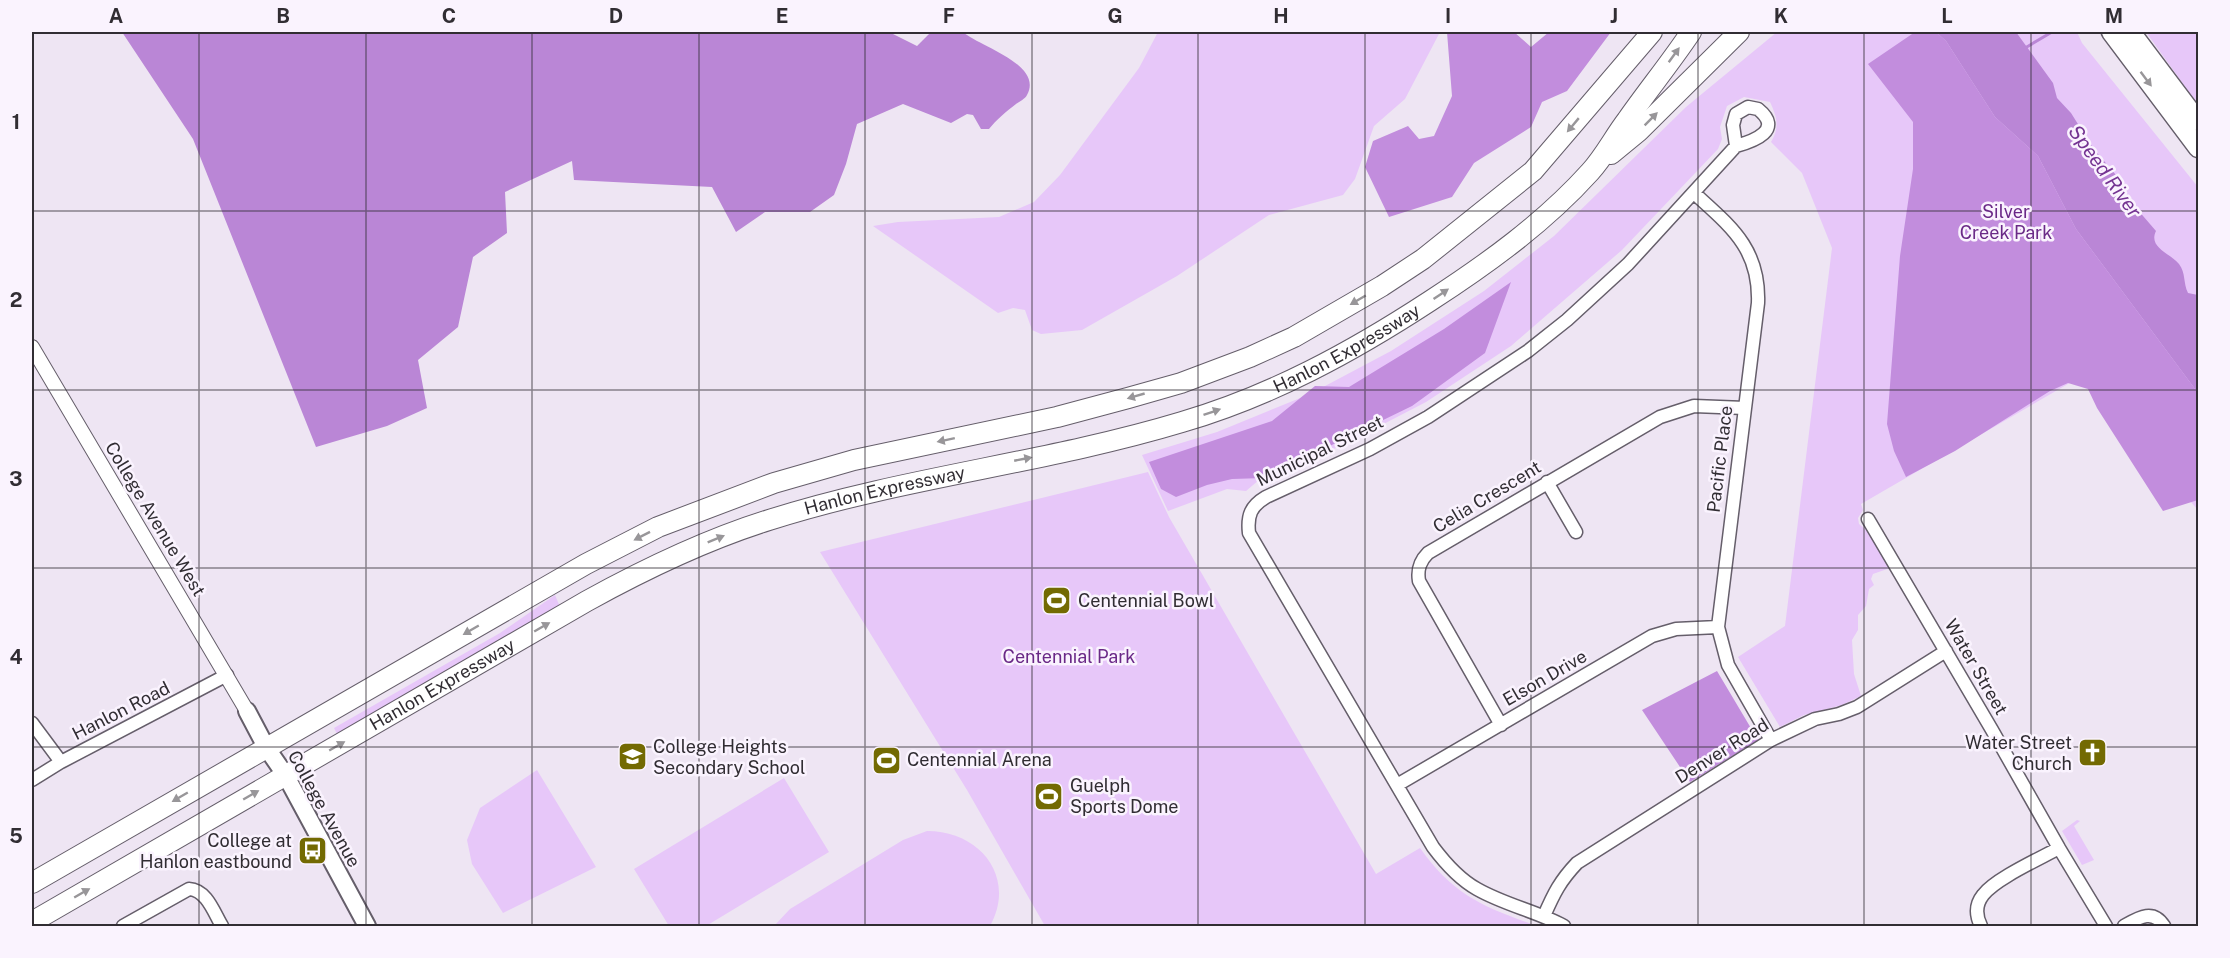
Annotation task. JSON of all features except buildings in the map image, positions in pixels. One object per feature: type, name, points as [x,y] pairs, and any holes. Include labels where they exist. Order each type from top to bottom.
[{"type":"highway","points":[[1611,80],[1636,32]]},
{"type":"highway","name":"Hanlon Expressway","points":[[32,883],[586,564],[668,523],[737,496],[812,471],[1057,417],[1170,386],[1250,357],[1294,337],[1382,286],[1423,258],[1533,171],[1652,32]]},
{"type":"highway","name":"Hanlon Expressway","points":[[32,922],[621,582],[674,556],[770,519],[883,490],[1082,448],[1183,422],[1237,404],[1288,382],[1377,336],[1480,268],[1536,224],[1591,171],[1691,32]]},
{"type":"highway","points":[[1591,171],[1639,131],[1739,32]]},
{"type":"main road","points":[[2111,32],[2199,148]]},
{"type":"main road","points":[[2131,32],[2199,121]]},
{"type":"main road","name":"College Avenue","points":[[247,711],[286,776],[367,927]]},
{"type":"street","name":"Municipal Street","points":[[1564,927],[1544,916],[1476,889],[1458,875],[1432,847],[1250,532],[1248,522],[1250,511],[1256,503],[1266,497],[1370,449],[1428,417],[1528,351],[1567,320],[1629,264],[1736,146]]},
{"type":"street","name":"Pacific Place","points":[[1694,193],[1737,233],[1749,252],[1757,275],[1758,303],[1718,627],[1728,665],[1771,740]]},
{"type":"street","name":"College Avenue West","points":[[32,347],[247,711]]},
{"type":"street","name":"Celia Crescent","points":[[1501,725],[1419,580],[1419,566],[1428,553],[1672,411],[1705,405],[1745,408]]},
{"type":"street","points":[[1547,482],[1576,532]]},
{"type":"street","name":"Water Street","points":[[1868,519],[2106,927]]},
{"type":"street","name":"Elson Drive","points":[[1397,785],[1652,636],[1676,629],[1718,627]]},
{"type":"street","name":"Denver Road","points":[[1544,916],[1555,889],[1577,863],[1771,740],[1815,719],[1857,707],[1946,651]]},
{"type":"street","name":"Hanlon Road","points":[[32,780],[61,762],[227,675]]},
{"type":"street","points":[[32,723],[61,762]]},
{"type":"street","points":[[1981,927],[1977,913],[1978,904],[1984,894],[1994,884],[2058,848]]},
{"type":"street","points":[[123,927],[193,889],[203,894],[222,927]]},
{"type":"street","points":[[2124,927],[2144,915],[2155,917],[2164,927]]},
{"type":"green space","points":[[1158,32],[1440,32],[1405,99],[1374,126],[1355,179],[1343,195],[1269,215],[1177,276],[1082,330],[1041,334],[1032,330],[1025,310],[1013,308],[998,313],[873,226],[898,222],[999,217],[1034,202],[1060,175],[1139,68]]},
{"type":"green space","points":[[1447,32],[1514,32],[1531,47],[1549,32],[1611,32],[1567,91],[1542,102],[1531,127],[1474,163],[1452,197],[1389,217],[1365,167],[1373,141],[1408,126],[1419,139],[1434,136],[1452,96]]},
{"type":"green space","name":"Silver Creek Park","points":[[1777,32],[2077,32],[2082,43],[2198,187],[2198,510],[2080,377],[1861,504],[1863,510],[1858,518],[1859,524],[1871,534],[1890,568],[1873,574],[1871,579],[1874,585],[1869,589],[1866,606],[1858,615],[1858,630],[1852,640],[1854,674],[1861,696],[1842,705],[1804,715],[1780,727],[1738,657],[1785,626],[1832,248],[1802,173],[1771,142],[1776,132],[1777,122],[1770,102],[1744,97],[1727,106],[1720,127],[1722,139],[1718,149],[1622,250],[1511,346],[1426,402],[1343,445],[1259,480],[1246,491],[1227,489],[1168,511],[1142,455],[1217,432],[1310,394],[1391,351],[1484,291],[1554,236],[1686,107]]},
{"type":"green space","points":[[1915,32],[1936,32],[1946,41],[1995,117],[2038,156],[2076,229],[2198,393],[2198,500],[2163,511],[2097,408],[2088,389],[2068,383],[2050,391],[1955,451],[1906,477],[1894,451],[1887,424],[1900,256],[1913,169],[1913,122],[1868,64]]},
{"type":"green space","points":[[2146,32],[2198,32],[2198,105]]},
{"type":"green space","points":[[1511,282],[1485,353],[1412,406],[1264,478],[1232,479],[1207,485],[1176,497],[1161,489],[1149,462],[1272,421],[1315,386],[1349,387],[1444,329]]},
{"type":"green space","name":"Centennial Park","points":[[1148,472],[1169,517],[1376,874],[1420,848],[1445,878],[1471,898],[1501,913],[1537,926],[1045,926],[967,790],[820,552]]},
{"type":"green space","points":[[555,595],[561,609],[338,736],[334,728],[500,633]]},
{"type":"green space","points":[[1717,671],[1758,740],[1690,782],[1642,710]]},
{"type":"green space","points":[[537,770],[596,867],[503,913],[472,864],[467,840],[480,808]]},
{"type":"green space","points":[[784,778],[829,852],[706,926],[669,926],[634,869]]},
{"type":"green space","points":[[2077,820],[2080,821],[2074,826],[2094,860],[2082,865],[2062,831]]},
{"type":"green space","points":[[927,831],[946,833],[963,839],[977,848],[988,860],[996,874],[999,890],[997,908],[990,926],[774,926],[790,909],[903,840]]},
{"type":"water","points":[[122,32],[889,32],[917,46],[931,32],[963,32],[1018,65],[1026,74],[1030,84],[1025,98],[989,129],[981,129],[973,115],[967,114],[951,123],[903,104],[857,124],[846,164],[834,195],[810,212],[765,212],[736,232],[712,187],[574,180],[572,161],[505,192],[507,233],[473,257],[458,327],[418,360],[427,408],[387,426],[316,447],[193,139]]},
{"type":"water","name":"Speed River","points":[[1936,32],[2016,32],[2053,83],[2057,98],[2071,113],[2093,148],[2121,181],[2122,189],[2131,202],[2156,231],[2154,237],[2157,246],[2179,264],[2188,293],[2198,295],[2198,393],[2076,229],[2038,156],[1995,117],[1946,41]]},
{"type":"waterway","points":[[2025,48],[2052,32]]},
{"type":"place","name":"Centennial Bowl","points":[[1057,601]]},
{"type":"place","name":"Water Street Church","points":[[2093,753]]},
{"type":"place","name":"College Heights Secondary School","points":[[632,757]]},
{"type":"place","name":"Centennial Arena","points":[[886,760]]},
{"type":"place","name":"Guelph Sports Dome","points":[[1049,796]]},
{"type":"place","name":"College at Hanlon eastbound","points":[[313,851]]}]
